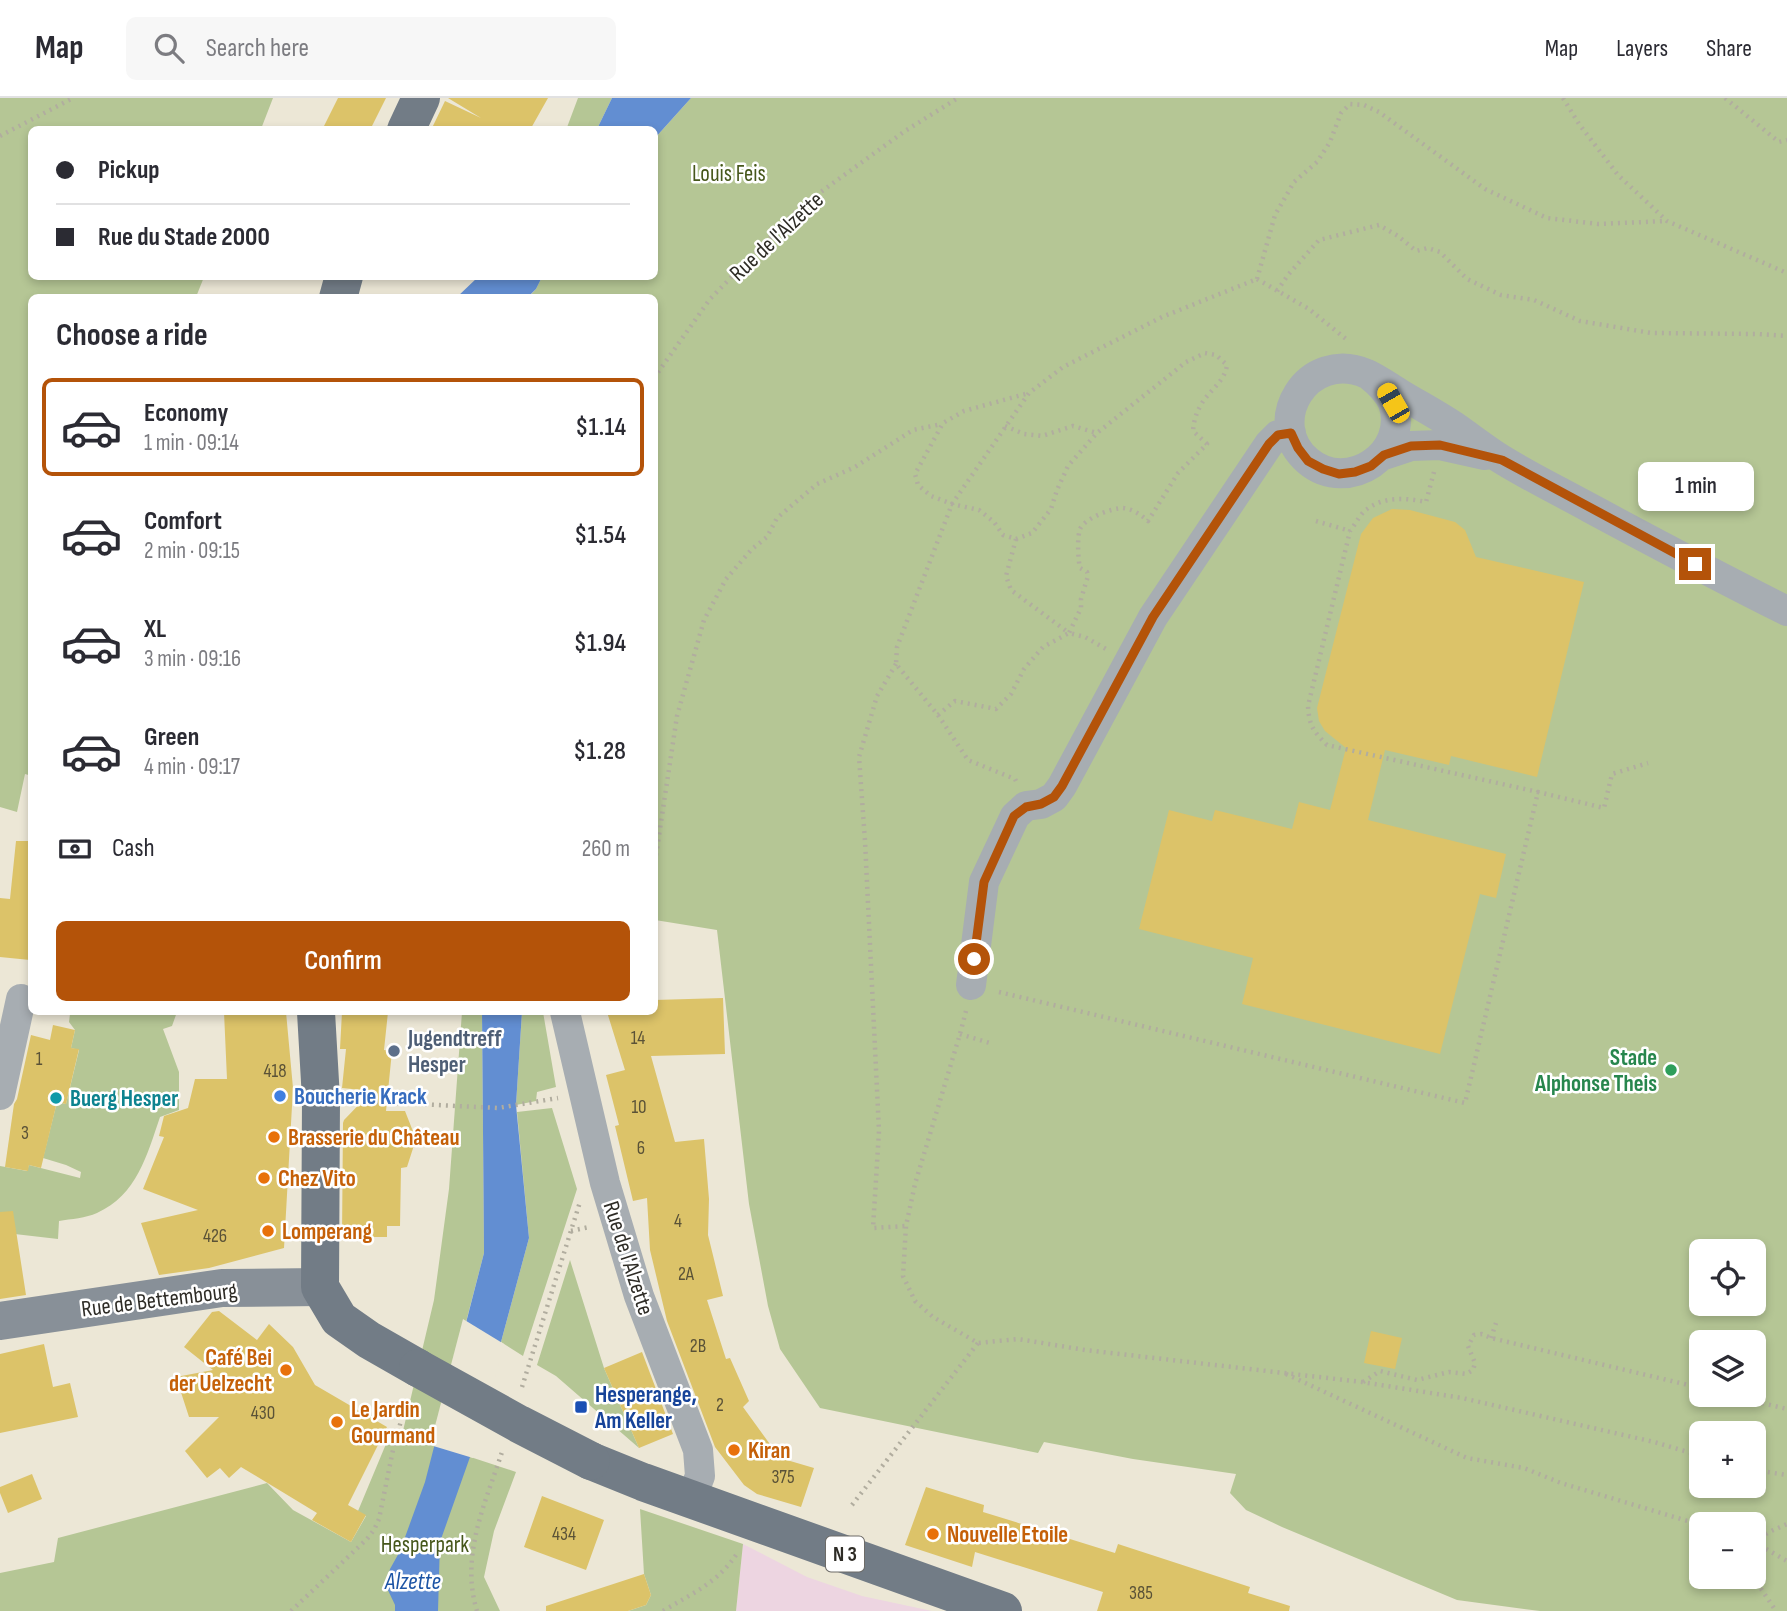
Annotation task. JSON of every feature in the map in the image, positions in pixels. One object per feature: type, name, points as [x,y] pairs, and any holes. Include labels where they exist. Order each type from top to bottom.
[{"type":"main road","points":[[408,126],[421,98]]},
{"type":"main road","points":[[316,1015],[321,1100],[320,1287]]},
{"type":"main road","name":"Rue de Bettembourg","points":[[0,1321],[222,1288],[320,1287]]},
{"type":"main road","name":"N 3","points":[[320,1287],[339,1319],[369,1340],[591,1461],[691,1499],[747,1532],[1003,1611]]},
{"type":"street","points":[[1370,375],[1383,387],[1393,403],[1396,421],[1393,439],[1384,455],[1371,466],[1339,474],[1308,461],[1291,433],[1290,416],[1294,399],[1304,384],[1318,374],[1335,368],[1353,369],[1370,375],[1451,424],[1502,460],[1787,611]]},
{"type":"street","points":[[971,985],[984,882],[1014,816],[1026,807],[1041,804],[1054,797],[1062,786],[1153,617],[1269,444],[1278,435],[1291,433]]},
{"type":"street","points":[[1384,455],[1411,446],[1440,445],[1502,460]]},
{"type":"street","points":[[0,1095],[17,998]]},
{"type":"street","name":"Rue de l'Alzette","points":[[566,1015],[605,1183],[639,1296],[698,1450],[700,1476],[691,1499]]},
{"type":"path","points":[[0,136],[72,98]]},
{"type":"path","name":"Rue de l'Alzette","points":[[658,372],[710,299],[800,207],[905,131],[958,98]]},
{"type":"path","points":[[1563,98],[1618,175],[1668,221],[1787,272]]},
{"type":"path","points":[[1726,98],[1779,142],[1787,140]]},
{"type":"path","points":[[1256,279],[1275,215],[1294,182],[1317,162],[1330,142],[1341,113],[1350,104],[1364,105],[1379,111],[1485,189],[1546,218],[1598,223],[1668,221]]},
{"type":"path","points":[[1277,291],[1319,240],[1380,225],[1416,251],[1428,248],[1440,252],[1467,279],[1501,295],[1534,300],[1580,321],[1651,333],[1758,334],[1787,337]]},
{"type":"path","points":[[1256,279],[1309,309],[1354,345]]},
{"type":"path","points":[[906,1226],[873,1228],[879,1131],[859,757],[877,696],[896,664],[897,647],[952,504],[1029,393],[1063,367],[1162,317],[1256,279]]},
{"type":"path","points":[[938,715],[956,701],[996,709],[1043,647],[1069,633],[1081,608],[1080,599],[1088,576],[1087,572],[1080,568],[1078,559],[1080,529],[1091,517],[1122,508],[1136,512],[1148,521],[1178,473],[1207,444],[1193,431],[1194,417],[1202,402],[1226,374],[1227,365],[1216,355],[1205,353],[1186,362],[1097,433],[1068,466],[1051,509],[1032,533],[1016,539],[1003,535],[994,522],[979,510],[952,504],[931,495],[918,485],[915,474],[943,424]]},
{"type":"path","points":[[658,842],[677,716],[704,620],[726,579],[752,549],[767,537],[778,519],[817,484],[855,467],[914,430],[943,424],[964,411],[1029,393]]},
{"type":"path","points":[[1005,426],[1024,435],[1042,436],[1073,426],[1097,433]]},
{"type":"path","points":[[1440,445],[1426,502],[1390,499],[1366,510],[1350,531],[1308,706],[1309,722],[1316,734],[1327,745],[1604,808],[1612,774],[1648,763]]},
{"type":"path","points":[[1316,520],[1350,531]]},
{"type":"path","points":[[1016,539],[1006,576],[1011,590],[1069,633],[1086,637],[1129,663]]},
{"type":"path","points":[[896,664],[938,715],[968,760],[1016,779],[1026,807]]},
{"type":"path","points":[[1538,792],[1465,1103],[971,985],[961,1034],[915,1184],[906,1226],[903,1276],[915,1301],[933,1317],[978,1343],[1018,1339],[1085,1350],[1362,1382],[1462,1398],[1689,1452]]},
{"type":"path","points":[[961,1034],[993,1044]]},
{"type":"path","points":[[350,1101],[498,1108],[558,1097]]},
{"type":"path","points":[[1491,1338],[1496,1323]]},
{"type":"path","points":[[1362,1382],[1380,1371],[1417,1380],[1449,1372],[1466,1374],[1473,1370],[1475,1363],[1468,1346],[1474,1335],[1482,1334],[1689,1385]]},
{"type":"path","points":[[852,1505],[978,1343]]},
{"type":"path","points":[[1282,1373],[1467,1458],[1524,1468],[1562,1483],[1689,1521]]},
{"type":"path","points":[[1766,1404],[1787,1409]]},
{"type":"path","points":[[291,1611],[374,1530],[379,1519],[404,1410]]},
{"type":"path","points":[[1766,1472],[1787,1475]]},
{"type":"path","points":[[1766,1534],[1787,1524]]},
{"type":"path","points":[[663,1611],[714,1580],[728,1567],[747,1532]]},
{"type":"path","points":[[1766,1549],[1787,1561]]},
{"type":"path","points":[[1760,1589],[1776,1611]]},
{"type":"shaded area","points":[[743,1544],[807,1577],[862,1596],[932,1611],[736,1611]]},
{"type":"green space","points":[[0,98],[273,98],[262,126],[28,126],[28,280],[203,280],[197,294],[28,294],[28,775],[25,774],[17,812],[0,807]]},
{"type":"green space","points":[[578,98],[612,98],[598,126],[568,126]]},
{"type":"green space","name":"Louis Feis","points":[[691,98],[1787,98],[1787,1611],[1540,1611],[1457,1600],[1246,1510],[1230,1493],[1236,1474],[1133,1459],[1044,1442],[1038,1453],[820,1408],[780,1349],[768,1306],[749,1204],[717,930],[658,920],[658,294],[532,294],[540,280],[658,280],[658,135]]},
{"type":"green space","points":[[70,1015],[176,1015],[172,1026],[163,1029],[179,1072],[179,1110],[160,1117],[139,1172],[122,1196],[111,1205],[93,1215],[59,1221],[58,1239],[6,1233],[0,1215],[0,1166],[27,1171],[29,1165],[80,1178],[81,1172],[43,1158],[57,1102],[66,1104],[79,1050],[71,1048],[75,1030],[69,1022]]},
{"type":"green space","name":"Hesperpark","points":[[462,1015],[482,1015],[484,1253],[434,1445],[516,1472],[494,1531],[484,1577],[500,1611],[0,1611],[0,1573],[54,1562],[58,1538],[267,1483],[293,1510],[351,1542],[366,1516],[358,1511],[391,1432],[402,1435],[434,1300],[449,1189]]},
{"type":"green space","points":[[522,1015],[544,1015],[556,1087],[537,1092],[536,1101],[516,1105]]},
{"type":"green space","points":[[552,1108],[577,1189],[523,1356],[501,1342],[529,1238],[517,1112]]},
{"type":"green space","points":[[570,1260],[604,1368],[639,1448],[556,1376],[537,1365]]},
{"type":"green space","points":[[640,1509],[743,1544],[736,1611],[628,1611],[646,1605],[651,1595],[644,1574]]},
{"type":"water","points":[[612,98],[691,98],[658,135],[658,126],[598,126]]},
{"type":"water","points":[[475,280],[540,280],[531,294],[460,294]]},
{"type":"water","name":"Alzette","points":[[482,1015],[522,1015],[516,1105],[529,1238],[470,1457],[440,1542],[438,1611],[395,1611],[386,1586],[390,1569],[400,1551],[425,1482],[484,1253]]},
{"type":"pier","points":[[463,1319],[504,1344],[473,1458],[430,1445]]},
{"type":"building","points":[[338,98],[386,98],[372,126],[324,126]]},
{"type":"building","points":[[448,98],[548,98],[532,126],[433,126],[445,101],[481,118]]},
{"type":"building","points":[[1392,509],[1410,510],[1455,522],[1465,530],[1476,557],[1584,582],[1537,777],[1451,756],[1449,765],[1385,750],[1368,820],[1506,854],[1496,898],[1480,894],[1440,1054],[1242,1004],[1253,958],[1139,929],[1169,810],[1212,821],[1215,810],[1292,829],[1299,802],[1330,810],[1346,748],[1325,731],[1319,721],[1317,708],[1361,534],[1373,518]]},
{"type":"building","points":[[16,841],[28,841],[28,960],[0,957],[0,898],[10,899]]},
{"type":"building","points":[[723,998],[725,1054],[651,1056],[675,1142],[704,1139],[709,1199],[708,1235],[723,1296],[707,1300],[726,1359],[730,1358],[749,1401],[743,1407],[780,1458],[814,1468],[801,1507],[757,1494],[744,1485],[715,1447],[667,1321],[650,1250],[647,1198],[633,1201],[615,1126],[619,1125],[606,1075],[625,1070],[608,1015],[658,1015],[658,1000]]},
{"type":"building","points":[[224,1015],[286,1015],[293,1088],[284,1248],[209,1268],[159,1275],[141,1223],[198,1210],[143,1189],[164,1137],[159,1136],[164,1116],[188,1108],[195,1079],[227,1079]]},
{"type":"building","points":[[342,1015],[388,1015],[384,1050],[392,1051],[386,1111],[405,1111],[416,1139],[407,1167],[401,1168],[400,1226],[387,1226],[387,1237],[342,1237],[343,1123],[372,1091],[342,1088],[346,1049],[340,1049]]},
{"type":"building","points":[[53,1025],[75,1030],[71,1048],[79,1049],[66,1104],[57,1102],[41,1168],[29,1165],[28,1171],[5,1167],[14,1104],[31,1035],[50,1040]]},
{"type":"building","points":[[13,1211],[26,1295],[0,1299],[0,1212]]},
{"type":"building","points":[[219,1311],[257,1340],[269,1324],[293,1347],[315,1385],[387,1427],[348,1505],[366,1515],[351,1542],[312,1520],[317,1513],[241,1467],[229,1478],[220,1468],[207,1478],[185,1451],[219,1417],[189,1417],[176,1377],[213,1370],[184,1347],[212,1312]]},
{"type":"building","points":[[1371,1331],[1402,1338],[1395,1369],[1364,1363]]},
{"type":"building","points":[[44,1344],[53,1387],[70,1383],[78,1417],[0,1433],[0,1354]]},
{"type":"building","points":[[642,1352],[673,1434],[639,1448],[604,1368]]},
{"type":"building","points":[[32,1474],[42,1499],[8,1513],[0,1487]]},
{"type":"building","points":[[926,1487],[984,1505],[983,1512],[1115,1553],[1118,1544],[1250,1587],[1248,1593],[1290,1606],[1289,1611],[1097,1611],[1103,1592],[975,1552],[972,1567],[905,1545]]},
{"type":"building","points":[[542,1496],[604,1520],[586,1570],[524,1547]]},
{"type":"building","points":[[644,1574],[651,1595],[646,1605],[628,1611],[546,1611],[546,1606]]},
{"type":"place","name":"Jugendtreff Hesper","points":[[394,1051]]},
{"type":"place","name":"Stade Alphonse Theis","points":[[1671,1070]]},
{"type":"place","name":"Boucherie Krack","points":[[280,1096]]},
{"type":"place","name":"Buerg Hesper","points":[[56,1098]]},
{"type":"place","name":"Brasserie du Château","points":[[274,1137]]},
{"type":"place","name":"Chez Vito","points":[[264,1178]]},
{"type":"place","name":"Lomperang","points":[[268,1231]]},
{"type":"place","name":"Café Bei der Uelzecht","points":[[286,1370]]},
{"type":"place","name":"Hesperange, Am Keller","points":[[581,1407]]},
{"type":"place","name":"Le Jardin Gourmand","points":[[337,1422]]},
{"type":"place","name":"Kiran","points":[[734,1450]]},
{"type":"place","name":"Nouvelle Etoile","points":[[933,1534]]},
{"type":"route","points":[[974,959],[984,882],[1014,816],[1026,807],[1041,804],[1054,797],[1062,786],[1153,617],[1269,444],[1278,435],[1291,433],[1308,461],[1339,474],[1371,466],[1384,455],[1411,446],[1440,445],[1502,460],[1695,564]]}]
